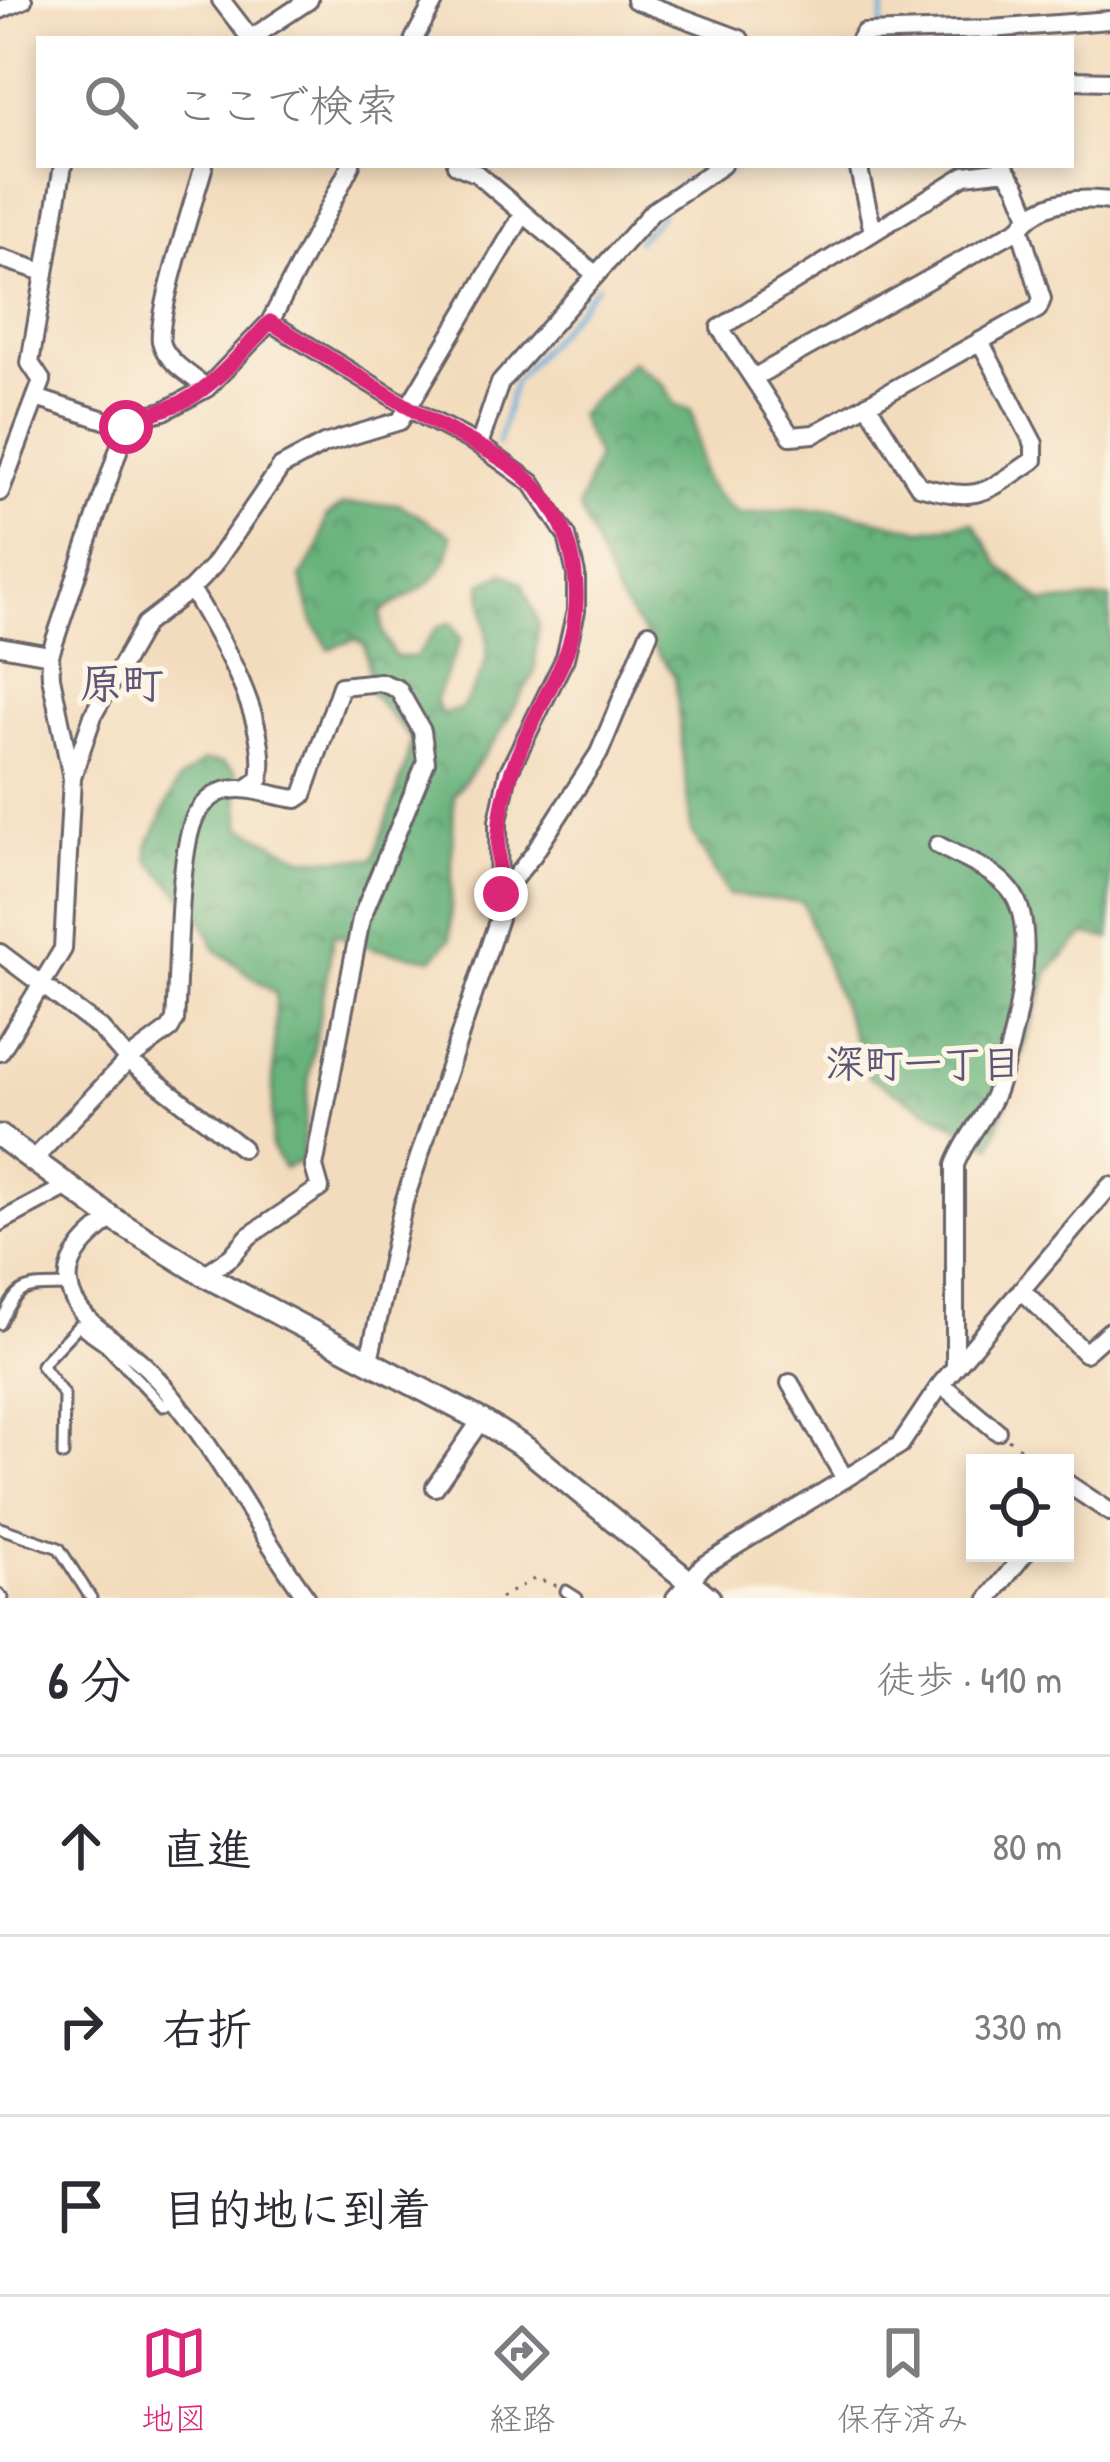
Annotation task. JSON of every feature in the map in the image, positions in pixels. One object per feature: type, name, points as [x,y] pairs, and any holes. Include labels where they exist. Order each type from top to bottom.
[{"type":"street","points":[[0,10],[22,0]]},
{"type":"street","points":[[220,0],[248,36]]},
{"type":"street","points":[[255,36],[310,0]]},
{"type":"street","points":[[634,0],[732,36]]},
{"type":"street","points":[[415,36],[429,2]]},
{"type":"street","points":[[862,36],[1110,20]]},
{"type":"street","points":[[1074,80],[1110,81]]},
{"type":"street","points":[[0,492],[42,381],[30,363],[62,168]]},
{"type":"street","points":[[203,168],[165,308],[161,341],[171,359],[207,388]]},
{"type":"street","points":[[0,1052],[63,949],[72,778],[50,655],[126,427],[207,388],[270,322],[350,168]]},
{"type":"street","points":[[463,168],[476,174],[595,274]]},
{"type":"street","points":[[479,445],[500,383],[652,212],[718,168]]},
{"type":"street","points":[[859,168],[873,232]]},
{"type":"street","points":[[1006,170],[1017,186],[1042,299],[1038,309],[814,434],[791,436],[720,328],[873,232],[965,175],[1006,170]]},
{"type":"street","points":[[753,378],[1062,202],[1110,201]]},
{"type":"street","points":[[72,778],[94,713],[145,624],[191,589],[239,532],[281,467],[324,444],[400,421],[522,216]]},
{"type":"street","points":[[0,258],[44,272]]},
{"type":"street","points":[[270,322],[479,445],[532,483],[567,536],[576,574],[576,611],[565,658],[508,773],[498,821],[499,918],[404,1202],[369,1360]]},
{"type":"street","points":[[867,404],[919,486],[955,496],[980,495],[1034,460],[1034,444],[980,341]]},
{"type":"street","points":[[36,398],[126,427]]},
{"type":"street","points":[[191,589],[224,646],[258,730],[263,759],[260,779],[246,788]]},
{"type":"street","points":[[501,894],[533,855],[599,752],[649,633]]},
{"type":"street","points":[[0,646],[50,655]]},
{"type":"street","points":[[32,1160],[128,1060],[170,1029],[175,1020],[185,860],[194,818],[222,791],[246,788],[297,799],[303,795],[340,686],[380,682],[398,688],[422,731],[426,762],[361,919],[314,1167],[320,1188],[249,1236],[231,1257],[204,1275]]},
{"type":"street","points":[[938,845],[1007,886],[1017,901],[1022,923],[1024,972],[994,1096],[963,1142],[955,1165],[955,1367]]},
{"type":"street","points":[[0,953],[101,1029],[128,1060],[242,1148]]},
{"type":"street","points":[[0,1136],[66,1187],[204,1275],[481,1420],[564,1476],[681,1590],[709,1598]]},
{"type":"street","points":[[681,1590],[703,1566],[900,1445],[941,1384],[1110,1186]]},
{"type":"street","points":[[0,1222],[66,1187]]},
{"type":"street","points":[[112,1218],[92,1234],[70,1264],[69,1286],[77,1309],[145,1364],[176,1400],[307,1598]]},
{"type":"street","points":[[1022,1291],[1085,1352],[1110,1331]]},
{"type":"street","points":[[790,1383],[845,1479]]},
{"type":"street","points":[[941,1384],[997,1431]]},
{"type":"street","points":[[435,1487],[481,1420]]},
{"type":"street","points":[[1074,1493],[1110,1512]]},
{"type":"street","points":[[989,1598],[1017,1562]]},
{"type":"lane","points":[[0,1324],[14,1293],[26,1287],[69,1286]]},
{"type":"lane","points":[[62,1455],[64,1395],[40,1365],[77,1325],[105,1345],[163,1406],[176,1400]]},
{"type":"lane","points":[[0,1528],[59,1548],[91,1598]]},
{"type":"lane","points":[[566,1591],[577,1598]]},
{"type":"path","points":[[997,1431],[1027,1454]]},
{"type":"path","points":[[500,1598],[536,1578],[566,1591]]},
{"type":"green space","points":[[632,361],[664,385],[675,405],[691,410],[705,479],[740,515],[835,510],[922,530],[973,522],[1001,567],[1043,603],[1110,598],[1110,939],[1085,934],[1049,971],[992,1146],[869,1077],[802,902],[728,895],[691,831],[675,677],[617,596],[579,507],[597,457],[578,415]]},
{"type":"green space","points":[[399,504],[451,535],[438,574],[381,612],[383,633],[395,657],[416,657],[438,626],[451,623],[461,639],[435,701],[441,714],[461,709],[481,673],[487,648],[482,584],[504,573],[522,583],[538,622],[535,671],[499,735],[454,795],[450,939],[432,959],[376,949],[334,934],[309,1076],[302,1161],[284,1168],[271,1147],[276,994],[216,950],[200,915],[149,860],[148,846],[178,781],[204,761],[223,763],[236,772],[241,827],[303,858],[374,859],[411,739],[371,693],[365,645],[355,639],[329,649],[313,623],[301,577],[319,548],[326,517],[343,505]]},
{"type":"waterway","points":[[881,27],[885,0]]},
{"type":"waterway","points":[[717,178],[735,168]]},
{"type":"waterway","points":[[637,241],[662,214]]},
{"type":"waterway","points":[[498,444],[514,382],[598,285]]},
{"type":"district","name":"原町","points":[[122,683]]},
{"type":"district","name":"深町一丁目","points":[[923,1063]]},
{"type":"route","points":[[126,427],[207,388],[270,322],[479,445],[532,483],[567,536],[576,574],[576,611],[565,658],[508,773],[498,821],[501,894]]}]
